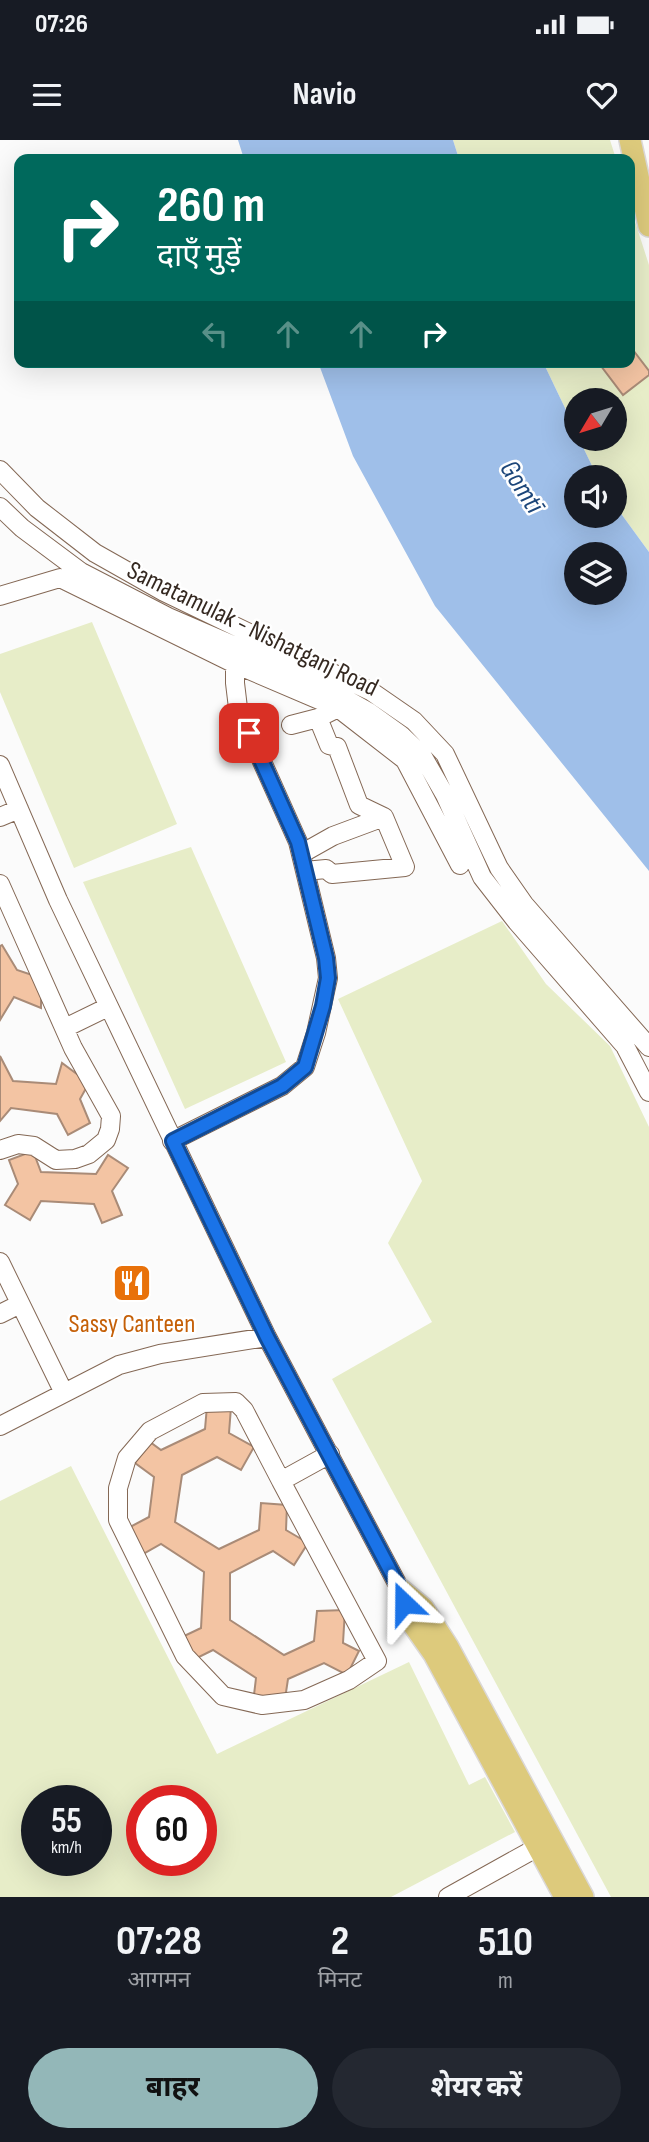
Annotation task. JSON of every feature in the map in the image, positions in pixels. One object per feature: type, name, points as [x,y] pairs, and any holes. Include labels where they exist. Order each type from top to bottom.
[{"type":"main road","points":[[635,163],[649,226]]},
{"type":"main road","points":[[400,1589],[408,1617],[435,1654],[565,1897]]},
{"type":"main road","points":[[400,1589],[423,1608],[448,1647],[583,1897]]},
{"type":"street","name":"Samatamulak - Nishatganj Road","points":[[0,470],[37,508],[96,553],[164,592],[372,692],[414,720],[445,754],[499,868],[524,904],[649,1047]]},
{"type":"street","name":"Samatamulak - Nishatganj Road","points":[[0,507],[22,528],[81,572],[167,617],[307,677],[369,712],[401,735],[422,755],[445,794],[482,877],[517,922],[625,1046],[649,1092]]},
{"type":"street","points":[[0,596],[60,578],[235,664],[338,708],[405,760],[460,865]]},
{"type":"street","points":[[173,1141],[282,1086],[305,1067],[316,1033],[328,978],[326,958],[298,842],[239,708],[235,664]]},
{"type":"street","points":[[291,725],[318,718],[338,708]]},
{"type":"street","points":[[303,862],[326,869],[332,874],[405,867],[384,817],[359,805],[337,747],[329,745],[318,718]]},
{"type":"street","points":[[0,765],[58,900],[267,1337],[400,1589]]},
{"type":"street","points":[[0,817],[19,809]]},
{"type":"street","points":[[303,862],[332,836],[384,817]]},
{"type":"street","points":[[0,884],[65,1028],[111,1116],[106,1140],[89,1154],[75,1159],[56,1160],[34,1146],[18,1144],[0,1150]]},
{"type":"street","points":[[65,1028],[108,1007]]},
{"type":"street","points":[[0,1262],[64,1393]]},
{"type":"street","points":[[0,1314],[20,1304]]},
{"type":"street","points":[[0,1426],[119,1365],[160,1354],[267,1337]]},
{"type":"street","points":[[236,1402],[244,1410],[281,1480],[377,1661],[349,1680],[303,1700],[262,1705],[223,1696],[185,1656],[118,1520],[118,1488],[127,1458],[150,1432],[203,1403],[236,1402]]},
{"type":"street","points":[[281,1480],[330,1454]]},
{"type":"street","points":[[448,1897],[538,1847]]},
{"type":"green space","points":[[453,140],[610,140],[614,154],[457,154]]},
{"type":"green space","points":[[635,222],[649,265],[649,552],[627,522],[627,465],[592,465],[585,452],[627,451],[627,388],[564,388],[564,406],[546,368],[635,368]]},
{"type":"green space","points":[[92,622],[177,824],[74,868],[0,692],[0,654]]},
{"type":"green space","points":[[191,847],[286,1062],[185,1109],[83,882]]},
{"type":"green space","points":[[502,921],[546,984],[610,1046],[649,1127],[649,1897],[611,1897],[332,1379],[432,1322],[388,1243],[422,1181],[338,999]]},
{"type":"green space","points":[[71,1466],[217,1754],[409,1662],[469,1785],[485,1777],[515,1832],[391,1897],[0,1897],[0,1501]]},
{"type":"water","points":[[238,140],[453,140],[457,154],[242,154]]},
{"type":"water","name":"Gomtī","points":[[320,368],[546,368],[564,406],[564,452],[585,452],[592,465],[564,465],[564,528],[627,528],[627,522],[649,552],[649,871],[435,606],[353,456]]},
{"type":"building","points":[[635,353],[649,371],[649,375],[627,392],[627,388],[618,388],[603,368],[635,368]]},
{"type":"building","points":[[2,945],[17,970],[41,978],[41,1008],[14,997],[0,1020],[0,946]]},
{"type":"building","points":[[0,1056],[13,1081],[56,1084],[62,1063],[89,1083],[80,1099],[90,1123],[68,1135],[57,1114],[11,1108],[0,1121]]},
{"type":"building","points":[[33,1151],[41,1172],[96,1174],[108,1155],[128,1168],[112,1191],[122,1215],[102,1223],[94,1204],[41,1201],[30,1220],[5,1205],[18,1184],[9,1160]]},
{"type":"building","points":[[207,1406],[231,1407],[229,1433],[254,1447],[241,1470],[217,1457],[182,1475],[175,1522],[219,1549],[259,1530],[261,1503],[287,1505],[286,1530],[308,1543],[294,1565],[273,1551],[230,1573],[230,1620],[284,1655],[314,1641],[317,1611],[345,1610],[343,1643],[359,1651],[347,1675],[324,1663],[288,1679],[285,1699],[254,1695],[256,1678],[213,1650],[193,1660],[182,1637],[201,1628],[204,1572],[161,1544],[143,1554],[130,1527],[149,1517],[154,1477],[135,1463],[150,1442],[161,1450],[205,1429]]},
{"type":"place","name":"Sassy Canteen","points":[[132,1283]]},
{"type":"route","points":[[249,733],[298,842],[326,958],[328,978],[323,1006],[305,1067],[282,1086],[173,1141],[267,1337],[400,1589],[404,1603]]}]
